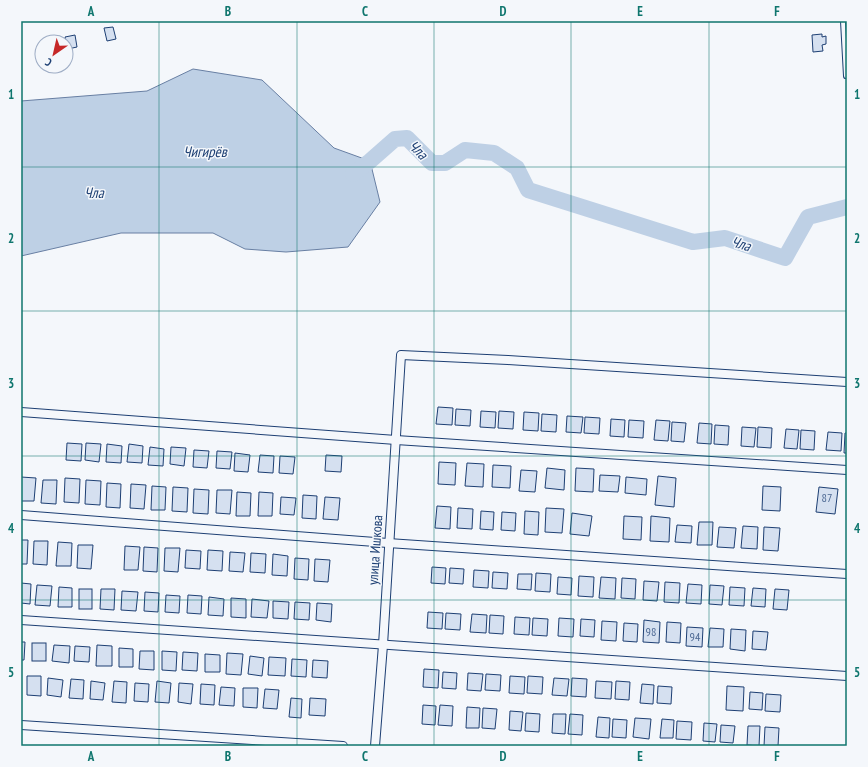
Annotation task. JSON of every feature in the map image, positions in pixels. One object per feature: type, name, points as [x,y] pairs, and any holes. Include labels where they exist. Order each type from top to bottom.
[{"type":"street","name":"улица Ишкова","points":[[375,746],[383,645],[388,543],[401,355],[508,360],[847,382]]},
{"type":"street","points":[[21,412],[396,440],[847,470]]},
{"type":"street","points":[[21,515],[388,543],[847,574]]},
{"type":"street","points":[[21,620],[847,676]]},
{"type":"street","points":[[21,725],[343,746]]},
{"type":"lane","points":[[843,21],[846,76]]},
{"type":"water","name":"Чигирёв","points":[[193,69],[262,80],[334,148],[370,161],[380,202],[348,247],[286,252],[245,249],[213,233],[121,233],[21,256],[21,101],[147,91]]},
{"type":"building","points":[[113,27],[116,39],[107,41],[104,28]]},
{"type":"building","points":[[822,34],[822,37],[826,36],[826,44],[822,45],[823,51],[813,52],[812,35]]},
{"type":"building","points":[[74,35],[77,47],[74,48]]},
{"type":"building","points":[[438,407],[453,408],[452,425],[436,424]]},
{"type":"building","points":[[456,409],[471,410],[470,426],[455,425]]},
{"type":"building","points":[[481,411],[496,412],[495,428],[480,427]]},
{"type":"building","points":[[499,411],[514,412],[513,429],[498,428]]},
{"type":"building","points":[[524,412],[539,413],[538,431],[523,430]]},
{"type":"building","points":[[542,414],[557,415],[556,432],[541,431]]},
{"type":"building","points":[[567,416],[583,417],[581,433],[566,432]]},
{"type":"building","points":[[585,417],[600,418],[599,434],[584,433]]},
{"type":"building","points":[[611,419],[625,420],[624,437],[610,436]]},
{"type":"building","points":[[629,420],[644,421],[643,438],[628,437]]},
{"type":"building","points":[[656,420],[670,421],[668,441],[654,440]]},
{"type":"building","points":[[672,422],[686,423],[684,442],[671,441]]},
{"type":"building","points":[[699,423],[712,424],[711,444],[697,443]]},
{"type":"building","points":[[715,425],[729,426],[728,445],[714,444]]},
{"type":"building","points":[[742,427],[756,428],[754,447],[741,446]]},
{"type":"building","points":[[758,427],[772,428],[771,448],[757,447]]},
{"type":"building","points":[[786,429],[799,430],[797,449],[784,448]]},
{"type":"building","points":[[801,430],[815,431],[814,450],[800,449]]},
{"type":"building","points":[[828,432],[842,433],[841,451],[826,450]]},
{"type":"building","points":[[845,433],[847,433],[847,453],[844,453]]},
{"type":"building","points":[[67,443],[82,444],[81,461],[66,460]]},
{"type":"building","points":[[86,443],[101,444],[99,462],[85,460]]},
{"type":"building","points":[[107,444],[122,446],[121,463],[106,462]]},
{"type":"building","points":[[129,444],[143,446],[142,463],[127,462]]},
{"type":"building","points":[[150,447],[164,449],[163,466],[148,465]]},
{"type":"building","points":[[171,447],[186,448],[184,466],[170,464]]},
{"type":"building","points":[[194,450],[209,451],[207,468],[193,467]]},
{"type":"building","points":[[217,451],[232,452],[230,469],[216,468]]},
{"type":"building","points":[[235,453],[250,455],[248,472],[234,471]]},
{"type":"building","points":[[260,455],[274,456],[273,473],[258,472]]},
{"type":"building","points":[[326,455],[342,456],[341,472],[325,471]]},
{"type":"building","points":[[280,456],[295,457],[293,474],[279,473]]},
{"type":"building","points":[[439,462],[456,463],[455,485],[438,484]]},
{"type":"building","points":[[467,463],[484,464],[483,487],[465,486]]},
{"type":"building","points":[[493,465],[511,466],[510,488],[492,487]]},
{"type":"building","points":[[547,468],[565,470],[564,490],[545,488]]},
{"type":"building","points":[[576,468],[594,469],[593,492],[575,491]]},
{"type":"building","points":[[521,470],[537,471],[535,492],[519,491]]},
{"type":"building","points":[[600,475],[620,476],[618,492],[599,491]]},
{"type":"building","points":[[658,476],[676,478],[674,507],[655,505]]},
{"type":"building","points":[[21,477],[36,478],[34,501],[21,501]]},
{"type":"building","points":[[626,477],[647,479],[646,495],[625,493]]},
{"type":"building","points":[[65,478],[80,479],[79,503],[64,502]]},
{"type":"building","points":[[43,480],[57,480],[56,504],[41,503]]},
{"type":"building","points":[[86,480],[101,481],[100,505],[85,504]]},
{"type":"building","points":[[107,483],[121,484],[120,508],[106,507]]},
{"type":"building","points":[[131,484],[146,485],[144,509],[130,508]]},
{"type":"building","points":[[152,486],[166,487],[165,510],[151,510]]},
{"type":"building","points":[[763,486],[781,487],[780,511],[762,510]]},
{"type":"building","points":[[173,487],[188,488],[187,512],[172,511]]},
{"type":"building","points":[[819,487],[838,489],[835,514],[816,512]]},
{"type":"building","points":[[194,489],[209,490],[208,514],[193,513]]},
{"type":"building","points":[[217,490],[232,490],[230,514],[216,513]]},
{"type":"building","points":[[237,492],[251,493],[250,516],[236,516]]},
{"type":"building","points":[[259,492],[273,493],[272,516],[258,516]]},
{"type":"building","points":[[303,495],[317,496],[316,519],[302,518]]},
{"type":"building","points":[[281,497],[296,498],[294,515],[280,514]]},
{"type":"building","points":[[325,497],[340,498],[338,520],[323,519]]},
{"type":"building","points":[[437,506],[451,507],[450,529],[435,528]]},
{"type":"building","points":[[458,508],[473,509],[472,529],[457,528]]},
{"type":"building","points":[[546,508],[564,509],[562,533],[545,532]]},
{"type":"building","points":[[481,511],[494,512],[493,530],[480,529]]},
{"type":"building","points":[[525,511],[539,512],[538,535],[524,534]]},
{"type":"building","points":[[502,512],[516,513],[515,531],[501,530]]},
{"type":"building","points":[[572,513],[592,516],[589,536],[570,534]]},
{"type":"building","points":[[624,516],[642,517],[641,540],[623,539]]},
{"type":"building","points":[[651,516],[670,518],[669,542],[650,541]]},
{"type":"building","points":[[699,522],[713,522],[712,545],[697,545]]},
{"type":"building","points":[[677,525],[692,526],[691,543],[675,542]]},
{"type":"building","points":[[743,526],[758,527],[757,549],[741,548]]},
{"type":"building","points":[[719,527],[736,528],[734,548],[717,547]]},
{"type":"building","points":[[764,527],[780,528],[778,551],[763,550]]},
{"type":"building","points":[[21,540],[28,540],[27,564],[21,564]]},
{"type":"building","points":[[34,541],[48,541],[47,565],[33,564]]},
{"type":"building","points":[[58,542],[72,543],[71,566],[56,566]]},
{"type":"building","points":[[78,545],[93,545],[91,569],[77,568]]},
{"type":"building","points":[[125,546],[140,547],[138,570],[124,570]]},
{"type":"building","points":[[144,547],[158,548],[157,572],[143,571]]},
{"type":"building","points":[[165,548],[180,548],[178,572],[164,571]]},
{"type":"building","points":[[186,550],[201,551],[200,569],[185,568]]},
{"type":"building","points":[[208,550],[223,551],[222,571],[207,570]]},
{"type":"building","points":[[230,552],[245,553],[243,572],[229,571]]},
{"type":"building","points":[[251,553],[266,554],[265,573],[250,572]]},
{"type":"building","points":[[273,554],[288,556],[287,576],[272,575]]},
{"type":"building","points":[[295,558],[309,559],[308,580],[294,579]]},
{"type":"building","points":[[315,559],[330,560],[328,582],[314,581]]},
{"type":"building","points":[[432,567],[446,568],[445,584],[431,583]]},
{"type":"building","points":[[450,568],[464,569],[463,584],[449,583]]},
{"type":"building","points":[[474,570],[489,571],[488,588],[473,587]]},
{"type":"building","points":[[493,572],[508,573],[507,589],[492,588]]},
{"type":"building","points":[[536,573],[551,574],[550,592],[535,591]]},
{"type":"building","points":[[518,574],[532,574],[531,590],[517,589]]},
{"type":"building","points":[[579,576],[594,577],[593,597],[578,596]]},
{"type":"building","points":[[558,577],[572,578],[571,595],[557,594]]},
{"type":"building","points":[[601,577],[616,578],[615,599],[599,598]]},
{"type":"building","points":[[622,578],[636,579],[635,599],[621,598]]},
{"type":"building","points":[[644,581],[659,582],[657,601],[643,600]]},
{"type":"building","points":[[665,582],[680,583],[679,603],[664,602]]},
{"type":"building","points":[[21,583],[31,584],[30,604],[21,603]]},
{"type":"building","points":[[688,584],[702,585],[701,604],[686,603]]},
{"type":"building","points":[[37,585],[52,586],[50,606],[35,605]]},
{"type":"building","points":[[710,585],[724,586],[722,605],[709,604]]},
{"type":"building","points":[[59,587],[72,588],[72,607],[58,607]]},
{"type":"building","points":[[730,587],[745,588],[744,606],[729,605]]},
{"type":"building","points":[[753,588],[766,589],[765,607],[751,606]]},
{"type":"building","points":[[79,589],[92,589],[92,609],[79,609]]},
{"type":"building","points":[[101,589],[115,589],[114,610],[100,609]]},
{"type":"building","points":[[775,589],[789,590],[787,610],[773,609]]},
{"type":"building","points":[[122,591],[138,592],[136,611],[121,610]]},
{"type":"building","points":[[145,592],[159,593],[158,612],[144,611]]},
{"type":"building","points":[[166,595],[180,596],[179,613],[165,612]]},
{"type":"building","points":[[188,595],[202,596],[201,614],[187,613]]},
{"type":"building","points":[[209,597],[224,599],[223,616],[208,615]]},
{"type":"building","points":[[231,598],[246,599],[246,618],[231,617]]},
{"type":"building","points":[[252,599],[269,601],[267,618],[251,617]]},
{"type":"building","points":[[273,601],[289,602],[288,619],[273,618]]},
{"type":"building","points":[[295,602],[310,603],[309,620],[294,619]]},
{"type":"building","points":[[317,603],[332,604],[331,622],[316,620]]},
{"type":"building","points":[[428,612],[443,613],[442,629],[427,628]]},
{"type":"building","points":[[446,613],[461,614],[460,630],[445,629]]},
{"type":"building","points":[[472,614],[487,615],[486,633],[470,632]]},
{"type":"building","points":[[490,615],[504,616],[503,634],[489,633]]},
{"type":"building","points":[[515,617],[530,618],[529,635],[514,634]]},
{"type":"building","points":[[533,618],[548,619],[547,636],[532,635]]},
{"type":"building","points":[[559,618],[574,619],[573,637],[558,636]]},
{"type":"building","points":[[581,619],[595,620],[594,637],[580,636]]},
{"type":"building","points":[[644,620],[660,622],[659,643],[643,642]]},
{"type":"building","points":[[602,621],[617,622],[616,641],[601,640]]},
{"type":"building","points":[[667,622],[681,623],[680,643],[666,642]]},
{"type":"building","points":[[624,623],[638,624],[637,642],[623,641]]},
{"type":"building","points":[[687,627],[703,628],[702,647],[686,646]]},
{"type":"building","points":[[710,628],[724,629],[723,647],[708,647]]},
{"type":"building","points":[[731,629],[746,630],[745,651],[730,649]]},
{"type":"building","points":[[753,631],[768,632],[766,650],[752,649]]},
{"type":"building","points":[[21,642],[25,642],[24,660],[21,660]]},
{"type":"building","points":[[32,643],[46,643],[46,661],[32,661]]},
{"type":"building","points":[[54,645],[70,646],[69,663],[52,661]]},
{"type":"building","points":[[97,645],[112,646],[112,666],[96,666]]},
{"type":"building","points":[[75,646],[90,647],[89,662],[74,661]]},
{"type":"building","points":[[119,648],[133,649],[133,667],[119,667]]},
{"type":"building","points":[[140,651],[154,651],[154,670],[139,669]]},
{"type":"building","points":[[162,651],[177,652],[176,671],[162,670]]},
{"type":"building","points":[[183,652],[198,653],[197,671],[182,670]]},
{"type":"building","points":[[227,653],[243,654],[241,675],[226,674]]},
{"type":"building","points":[[205,654],[220,655],[220,672],[205,672]]},
{"type":"building","points":[[250,656],[264,658],[262,676],[248,674]]},
{"type":"building","points":[[269,657],[286,658],[285,676],[268,675]]},
{"type":"building","points":[[292,659],[307,660],[306,677],[291,676]]},
{"type":"building","points":[[313,660],[328,661],[327,678],[312,677]]},
{"type":"building","points":[[424,669],[439,670],[438,688],[423,687]]},
{"type":"building","points":[[443,672],[457,673],[456,689],[442,688]]},
{"type":"building","points":[[468,673],[483,674],[481,691],[467,690]]},
{"type":"building","points":[[486,674],[501,675],[500,691],[485,690]]},
{"type":"building","points":[[27,676],[41,676],[41,696],[27,695]]},
{"type":"building","points":[[510,676],[525,677],[524,694],[509,693]]},
{"type":"building","points":[[528,676],[543,677],[542,694],[527,693]]},
{"type":"building","points":[[48,678],[63,680],[61,697],[47,695]]},
{"type":"building","points":[[554,678],[569,679],[567,696],[552,695]]},
{"type":"building","points":[[572,678],[587,679],[586,697],[571,696]]},
{"type":"building","points":[[71,679],[84,680],[83,699],[69,698]]},
{"type":"building","points":[[91,681],[105,683],[103,700],[90,699]]},
{"type":"building","points":[[114,681],[127,682],[126,703],[112,702]]},
{"type":"building","points":[[157,681],[171,683],[169,703],[155,702]]},
{"type":"building","points":[[596,681],[612,682],[611,699],[595,698]]},
{"type":"building","points":[[616,681],[630,682],[629,700],[615,699]]},
{"type":"building","points":[[135,683],[149,684],[148,702],[134,701]]},
{"type":"building","points":[[179,683],[193,684],[191,704],[178,702]]},
{"type":"building","points":[[201,684],[215,685],[214,705],[200,704]]},
{"type":"building","points":[[642,684],[654,685],[653,704],[640,703]]},
{"type":"building","points":[[658,686],[672,687],[671,704],[657,703]]},
{"type":"building","points":[[727,686],[744,687],[743,711],[726,710]]},
{"type":"building","points":[[221,687],[235,688],[234,706],[219,705]]},
{"type":"building","points":[[243,688],[258,688],[257,708],[243,707]]},
{"type":"building","points":[[265,689],[279,690],[277,709],[263,708]]},
{"type":"building","points":[[750,692],[763,693],[762,710],[749,709]]},
{"type":"building","points":[[766,694],[781,695],[780,712],[765,711]]},
{"type":"building","points":[[291,698],[302,699],[301,718],[289,717]]},
{"type":"building","points":[[310,698],[326,699],[325,716],[309,715]]},
{"type":"building","points":[[423,705],[436,706],[435,725],[422,724]]},
{"type":"building","points":[[440,705],[453,706],[452,726],[438,725]]},
{"type":"building","points":[[467,707],[480,708],[479,728],[466,728]]},
{"type":"building","points":[[483,708],[497,709],[495,729],[482,728]]},
{"type":"building","points":[[510,711],[523,712],[521,731],[509,730]]},
{"type":"building","points":[[526,713],[540,714],[539,732],[525,731]]},
{"type":"building","points":[[553,714],[566,714],[565,734],[552,733]]},
{"type":"building","points":[[570,714],[583,715],[582,735],[568,734]]},
{"type":"building","points":[[598,717],[610,718],[609,738],[596,737]]},
{"type":"building","points":[[635,718],[651,719],[649,739],[633,737]]},
{"type":"building","points":[[613,719],[627,720],[626,738],[612,737]]},
{"type":"building","points":[[662,719],[674,720],[673,738],[660,738]]},
{"type":"building","points":[[677,721],[692,722],[691,740],[676,739]]},
{"type":"building","points":[[704,723],[717,724],[715,742],[703,741]]},
{"type":"building","points":[[721,725],[735,726],[733,743],[720,742]]},
{"type":"building","points":[[748,726],[760,726],[759,746],[747,745]]},
{"type":"building","points":[[765,727],[779,728],[778,746],[764,746]]},
{"type":"waterway","name":"Чла","points":[[353,174],[395,139],[407,138],[432,163],[445,163],[465,150],[494,153],[517,168],[528,190],[693,242],[725,238],[785,258],[808,217],[847,207]]}]
